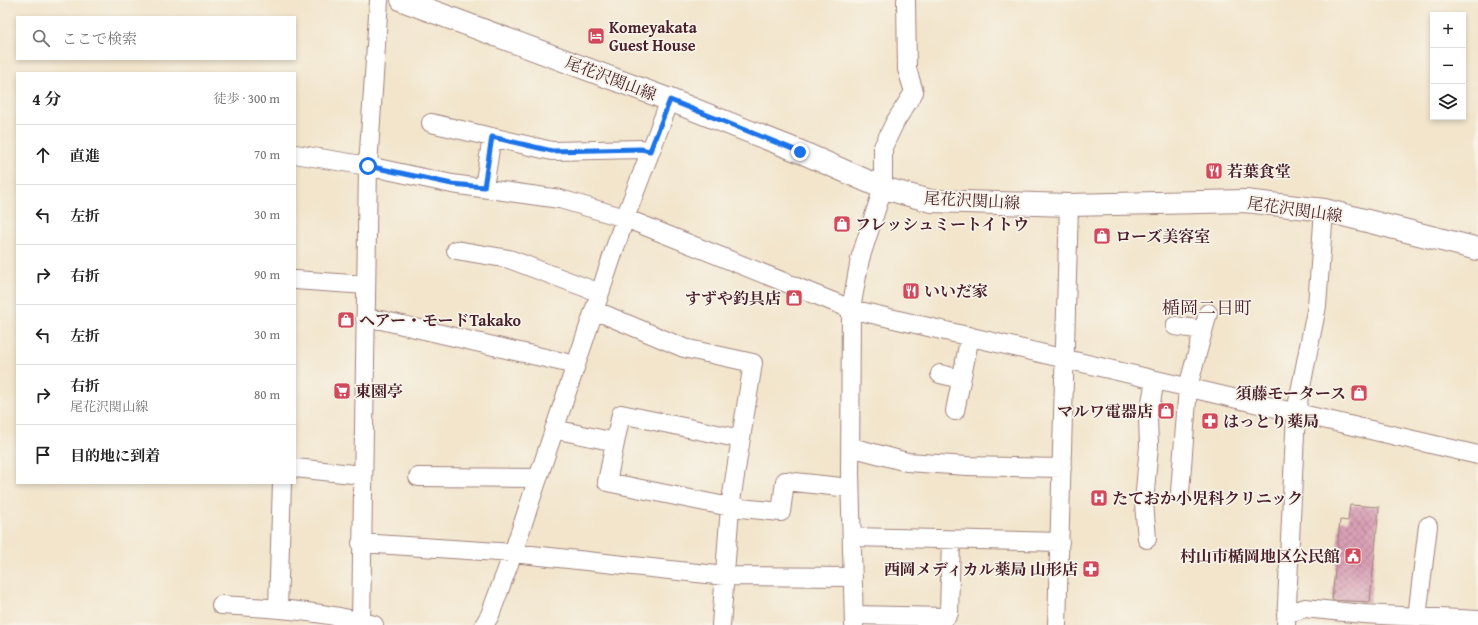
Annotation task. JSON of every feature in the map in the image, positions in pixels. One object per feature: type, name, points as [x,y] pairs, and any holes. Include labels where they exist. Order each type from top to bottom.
[{"type":"main road","name":"尾花沢関山線","points":[[402,0],[670,100],[800,152],[883,188],[931,201],[1069,205],[1245,201],[1324,210],[1478,249]]},
{"type":"street","points":[[221,605],[278,608],[332,616],[365,624],[361,543],[368,166],[379,0]]},
{"type":"street","points":[[906,0],[907,69],[914,92],[883,147],[883,188],[860,259],[851,309],[850,488],[854,620],[946,617],[949,613],[951,540]]},
{"type":"street","points":[[484,625],[490,615],[513,553],[625,218],[670,100]]},
{"type":"street","points":[[431,123],[552,151],[641,149],[650,151]]},
{"type":"street","points":[[484,187],[492,137]]},
{"type":"street","points":[[296,154],[368,166],[452,184],[484,187],[560,199],[625,218],[851,309],[1478,455]]},
{"type":"street","points":[[1057,625],[1069,205]]},
{"type":"street","points":[[1286,620],[1296,412],[1317,306],[1324,210]]},
{"type":"street","points":[[456,250],[509,258],[600,293]]},
{"type":"street","points":[[296,280],[366,285]]},
{"type":"street","points":[[594,310],[684,348],[753,363],[730,507],[720,625]]},
{"type":"street","points":[[365,319],[381,320],[576,365]]},
{"type":"street","points":[[1175,326],[1205,321],[1188,387],[1180,492]]},
{"type":"street","points":[[955,411],[970,336]]},
{"type":"street","points":[[940,374],[961,379]]},
{"type":"street","points":[[1147,539],[1144,503],[1149,445],[1148,419],[1155,380]]},
{"type":"street","points":[[741,439],[621,414],[607,482],[730,507],[782,512],[784,482],[850,488]]},
{"type":"street","points":[[554,429],[615,442]]},
{"type":"street","points":[[851,447],[907,462],[967,466],[1062,468]]},
{"type":"street","points":[[296,468],[362,475]]},
{"type":"street","points":[[418,478],[538,478]]},
{"type":"street","points":[[278,608],[282,484]]},
{"type":"street","points":[[1417,617],[1428,526]]},
{"type":"street","points":[[852,537],[1060,542]]},
{"type":"street","points":[[361,543],[462,548],[725,576],[853,577]]},
{"type":"street","points":[[1286,620],[1304,608],[1363,614],[1478,620]]},
{"type":"building","points":[[1350,505],[1379,507],[1370,602],[1332,600],[1340,520],[1348,521]]},
{"type":"place","name":"Komeyakata Guest House","points":[[596,36]]},
{"type":"place","name":"若葉食堂","points":[[1214,171]]},
{"type":"place","name":"フレッシュミートイトウ","points":[[842,224]]},
{"type":"place","name":"ローズ美容室","points":[[1102,236]]},
{"type":"place","name":"いいだ家","points":[[911,291]]},
{"type":"place","name":"すずや釣具店","points":[[794,298]]},
{"type":"place","name":"ヘアー・モードTakako","points":[[346,320]]},
{"type":"place","name":"東園亭","points":[[342,391]]},
{"type":"place","name":"須藤モータース","points":[[1359,393]]},
{"type":"place","name":"マルワ電器店","points":[[1166,411]]},
{"type":"place","name":"はっとり薬局","points":[[1210,421]]},
{"type":"place","name":"たておか小児科クリニック","points":[[1099,498]]},
{"type":"place","name":"村山市楯岡地区公民館","points":[[1353,556]]},
{"type":"place","name":"西岡メディカル薬局 山形店","points":[[1091,569]]},
{"type":"district","name":"楯岡二日町","points":[[1207,308]]},
{"type":"route","points":[[368,166],[452,184],[484,187],[492,137],[552,151],[641,149],[650,151],[670,100],[800,152]]}]
